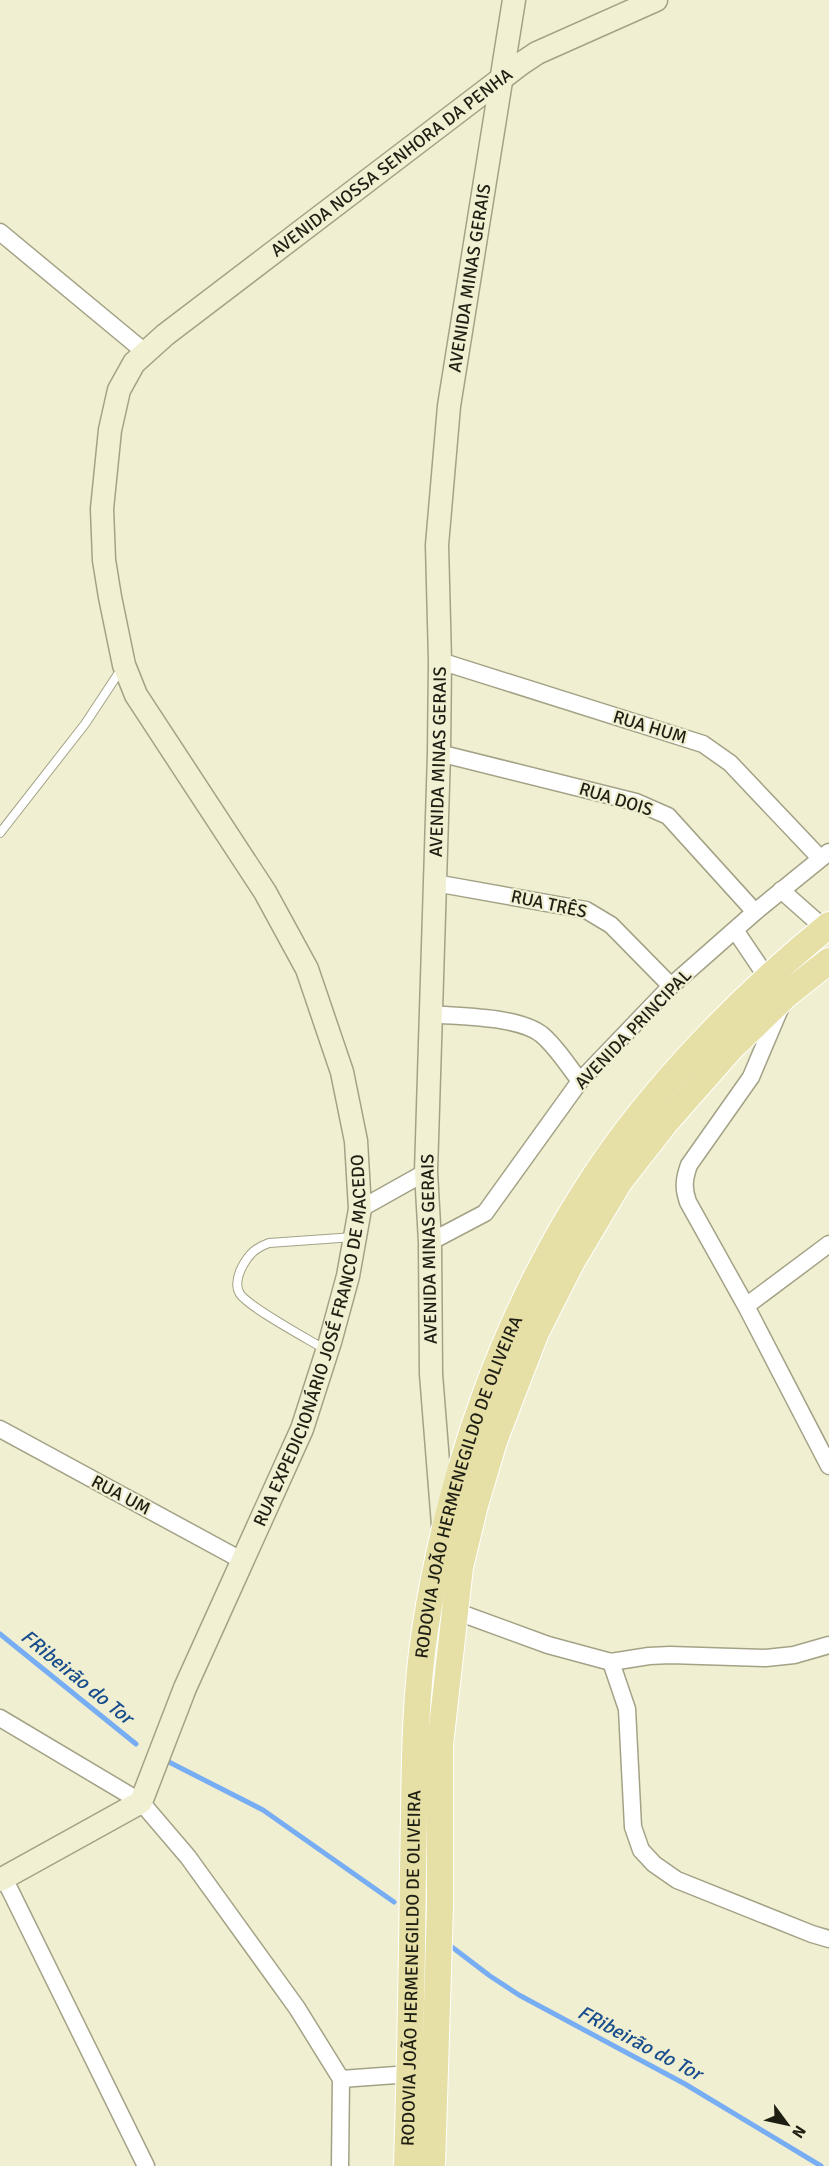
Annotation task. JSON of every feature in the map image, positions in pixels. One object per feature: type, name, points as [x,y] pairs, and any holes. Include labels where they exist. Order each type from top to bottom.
[{"type":"main road","name":"RODOVIA JOÃO HERMENEGILDO DE OLIVEIRA","points":[[432,2166],[440,1906],[440,1745],[460,1567],[494,1441],[536,1332],[572,1261],[619,1182],[665,1123],[731,1048],[777,987],[827,927]]},
{"type":"main road","name":"RODOVIA JOÃO HERMENEGILDO DE OLIVEIRA","points":[[407,2166],[418,1717],[425,1632],[443,1531],[466,1450],[494,1370],[528,1292],[562,1228],[596,1173],[650,1102],[703,1042],[777,987],[829,961]]},
{"type":"street","name":"AVENIDA MINAS GERAIS","points":[[443,1531],[431,1374],[430,1242],[426,1172],[439,753],[440,661],[437,545],[449,406],[514,0]]},
{"type":"street","name":"AVENIDA NOSSA SENHORA DA PENHA","points":[[140,358],[174,328],[537,53],[656,0]]},
{"type":"street","points":[[0,232],[140,358]]},
{"type":"street","name":"RUA EXPEDICIONÁRIO JOSÉ FRANCO DE MACEDO","points":[[140,358],[119,390],[110,430],[102,509],[104,560],[124,665],[136,695],[265,892],[307,969],[342,1072],[356,1141],[360,1209],[348,1276],[302,1429],[185,1688],[141,1802]]},
{"type":"street","name":"RUA HUM","points":[[440,661],[704,744],[730,763],[825,855]]},
{"type":"street","name":"RUA DOIS","points":[[439,753],[636,802],[668,816],[755,912]]},
{"type":"street","name":"AVENIDA PRINCIPAL","points":[[430,1242],[474,1220],[491,1207],[580,1081],[671,986],[755,912],[825,855]]},
{"type":"street","name":"RUA TRÊS","points":[[435,882],[586,910],[611,925],[671,986]]},
{"type":"street","points":[[781,890],[827,927]]},
{"type":"street","points":[[735,930],[777,987],[751,1077],[689,1165],[684,1178],[684,1189],[688,1202],[746,1306],[829,1466]]},
{"type":"street","points":[[430,1014],[503,1021],[531,1028],[549,1042],[580,1081]]},
{"type":"street","points":[[360,1209],[426,1172]]},
{"type":"street","points":[[746,1306],[829,1244]]},
{"type":"street","name":"RUA UM","points":[[0,1429],[243,1561]]},
{"type":"street","points":[[455,1611],[548,1645],[611,1662],[670,1655],[766,1658],[794,1655],[829,1645]]},
{"type":"street","points":[[611,1662],[627,1709],[633,1827],[641,1850],[654,1864],[677,1880],[829,1939]]},
{"type":"street","points":[[0,1718],[141,1802],[188,1857],[297,2008],[341,2079],[340,2166]]},
{"type":"street","points":[[141,1802],[2,1879],[146,2166]]},
{"type":"street","points":[[341,2079],[410,2074]]},
{"type":"lane","points":[[0,833],[85,724],[124,665]]},
{"type":"lane","points":[[327,1351],[254,1306],[240,1294],[237,1286],[239,1273],[248,1255],[269,1243],[355,1237]]},
{"type":"waterway","name":"FRibeirão do Tor","points":[[0,1634],[136,1744]]},
{"type":"waterway","name":"FRibeirão do Tor","points":[[165,1760],[263,1810],[394,1902]]},
{"type":"waterway","name":"FRibeirão do Tor","points":[[448,1944],[519,1995],[685,2084],[821,2166]]}]
